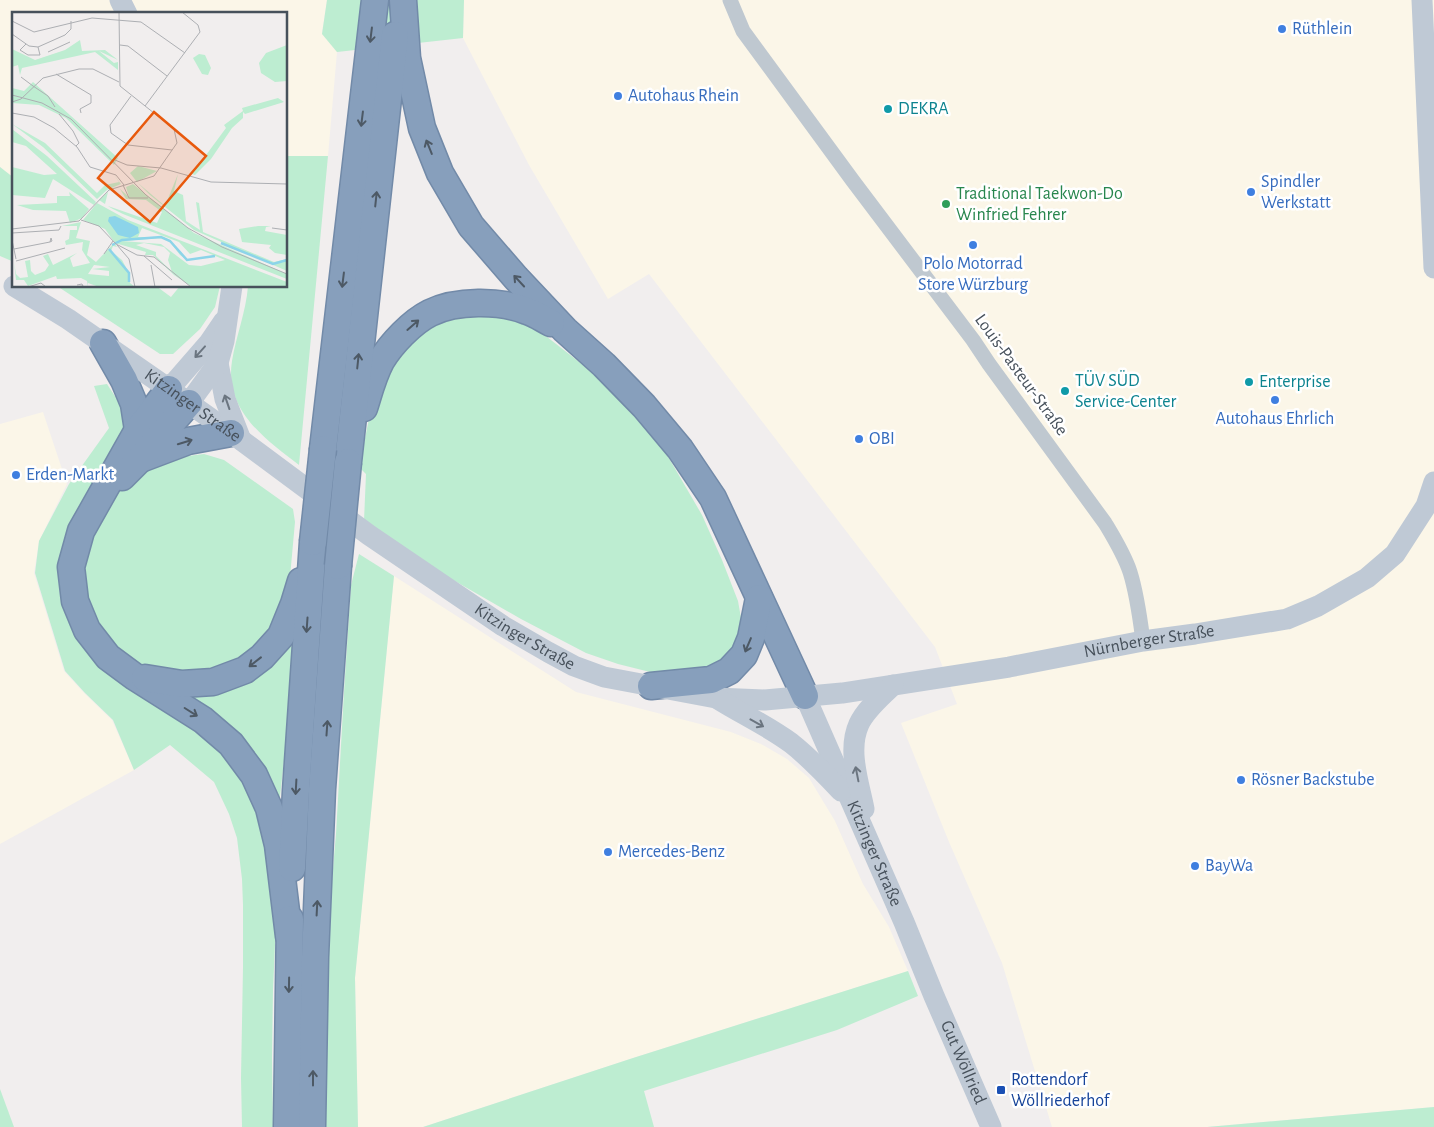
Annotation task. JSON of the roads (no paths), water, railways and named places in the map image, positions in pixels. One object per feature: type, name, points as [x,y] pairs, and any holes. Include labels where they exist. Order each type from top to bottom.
[{"type":"highway","points":[[287,1127],[289,936],[296,791],[313,542],[376,0]]},
{"type":"highway","points":[[312,1127],[314,957],[322,799],[338,566],[398,0]]},
{"type":"highway","points":[[403,0],[407,58],[418,110],[422,128],[440,173],[471,226],[516,278],[565,330],[604,365],[644,406],[680,449],[712,498],[805,696]]},
{"type":"highway","points":[[348,462],[374,376],[382,360],[413,324],[430,313],[451,305],[477,303],[504,304],[527,311],[565,330]]},
{"type":"highway","points":[[103,343],[131,396],[138,430]]},
{"type":"highway","points":[[179,396],[138,430],[81,531],[72,567],[75,601],[87,630],[108,657],[135,677],[203,720],[231,744],[254,775],[269,808],[278,845],[289,936]]},
{"type":"highway","points":[[97,502],[140,459],[179,396]]},
{"type":"highway","points":[[140,459],[188,441],[236,437]]},
{"type":"highway","points":[[135,677],[182,684],[213,682],[245,670],[262,657],[281,636],[294,604],[313,542]]},
{"type":"highway","points":[[651,686],[711,680],[729,671],[744,655],[751,638],[759,598]]},
{"type":"street","points":[[120,0],[126,12]]},
{"type":"street","name":"Louis-Pasteur-Straße","points":[[730,0],[743,31],[973,340],[1105,523],[1117,542],[1130,571],[1137,600],[1143,641]]},
{"type":"street","points":[[1422,0],[1434,268]]},
{"type":"street","name":"Kitzinger Straße","points":[[0,279],[12,285]]},
{"type":"street","name":"Kitzinger Straße","points":[[17,288],[68,319],[179,396],[369,535],[511,630],[574,666],[604,677],[716,698],[765,700],[805,696],[934,996]]},
{"type":"street","points":[[232,288],[229,314],[218,363],[236,437]]},
{"type":"street","points":[[179,396],[209,343],[229,314]]},
{"type":"street","points":[[179,396],[218,363]]},
{"type":"street","name":"Nürnberger Straße","points":[[805,696],[842,693],[1009,667],[1143,641],[1287,619],[1318,606],[1367,578],[1395,554],[1426,506],[1434,482]]},
{"type":"street","points":[[875,856],[855,768],[854,746],[859,724],[869,709],[893,685]]},
{"type":"street","points":[[716,698],[777,733],[792,744],[820,769],[851,802]]},
{"type":"street","name":"Gut Wöllried","points":[[934,996],[991,1127]]},
{"type":"place","name":"Rüthlein","points":[[1282,29]]},
{"type":"place","name":"Autohaus Rhein","points":[[618,96]]},
{"type":"place","name":"DEKRA","points":[[888,109]]},
{"type":"place","name":"Spindler Werkstatt","points":[[1251,192]]},
{"type":"place","name":"Traditional Taekwon-Do Winfried Fehrer","points":[[946,204]]},
{"type":"place","name":"Polo Motorrad Store Würzburg","points":[[973,245]]},
{"type":"place","name":"Enterprise","points":[[1249,382]]},
{"type":"place","name":"TÜV SÜD Service-Center","points":[[1065,391]]},
{"type":"place","name":"Autohaus Ehrlich","points":[[1275,400]]},
{"type":"place","name":"OBI","points":[[859,439]]},
{"type":"place","name":"Erden-Markt","points":[[16,475]]},
{"type":"place","name":"Rösner Backstube","points":[[1241,780]]},
{"type":"place","name":"Mercedes-Benz","points":[[608,852]]},
{"type":"place","name":"BayWa","points":[[1195,866]]},
{"type":"place","name":"Rottendorf Wöllriederhof","points":[[1001,1090]]}]
